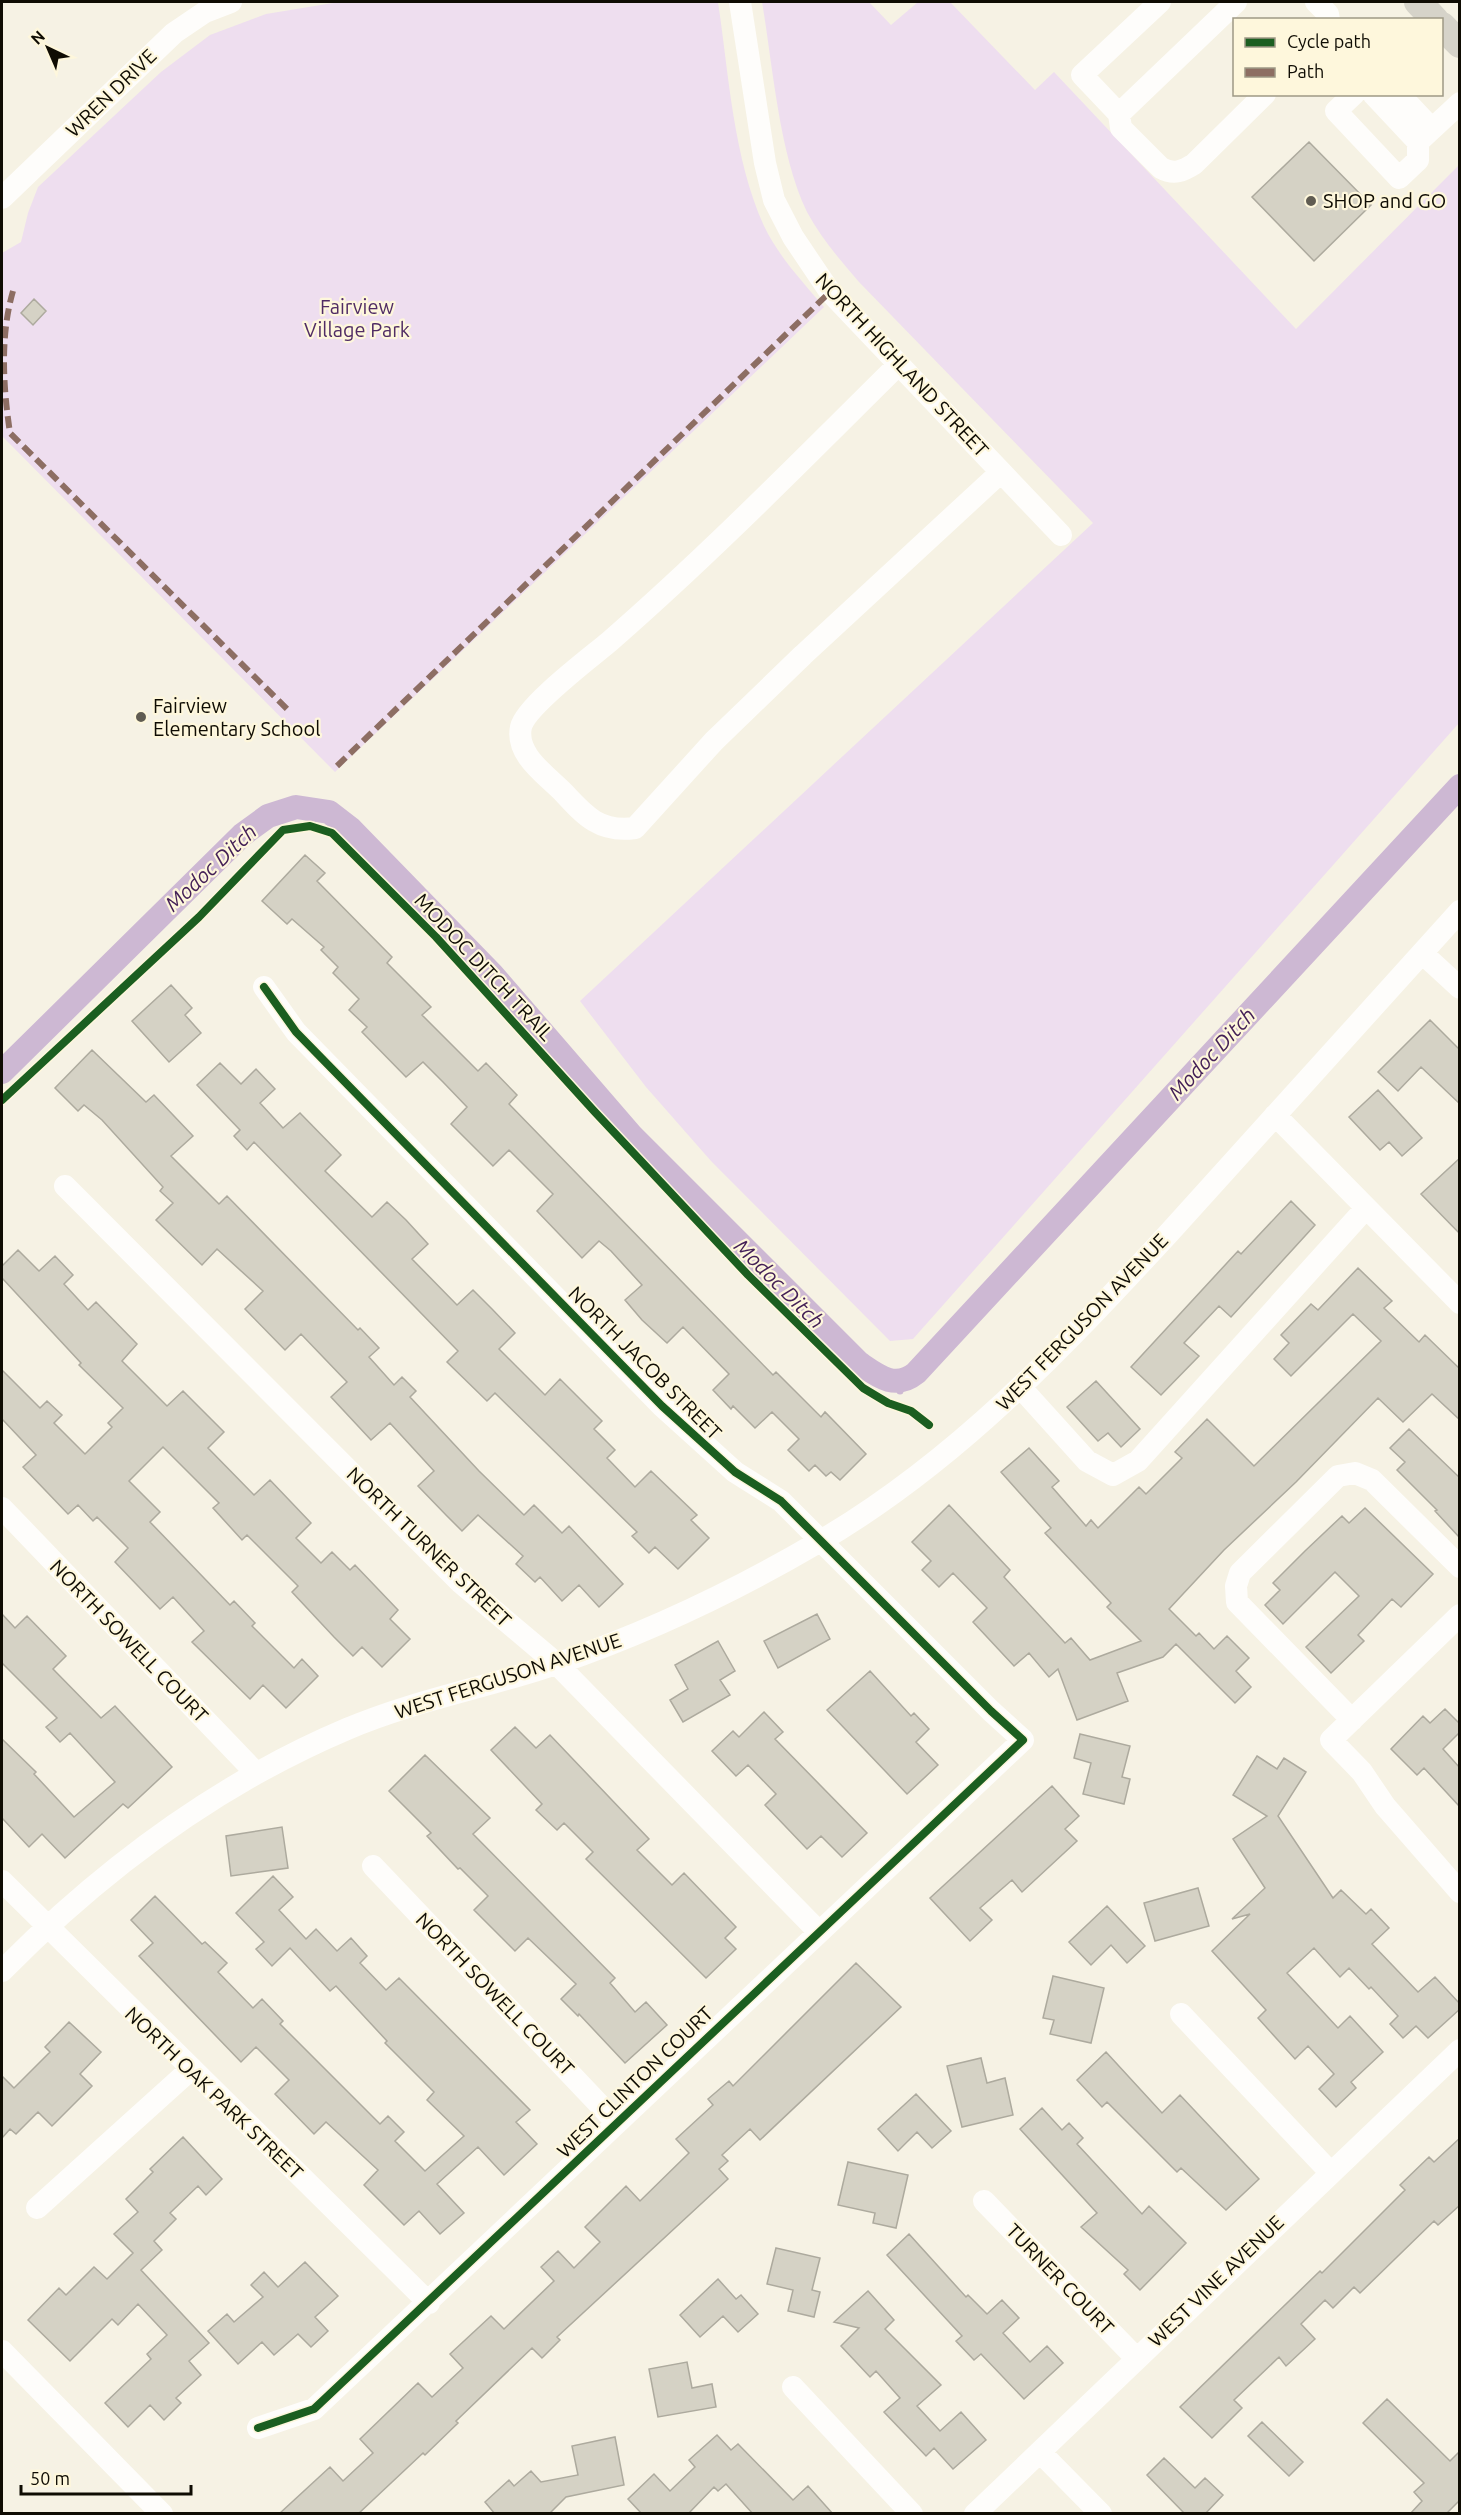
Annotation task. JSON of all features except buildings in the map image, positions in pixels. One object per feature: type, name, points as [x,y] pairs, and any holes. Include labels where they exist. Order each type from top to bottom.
[{"type":"main road","points":[[1443,28],[1460,44]]},
{"type":"street","name":"WREN DRIVE","points":[[2,198],[174,33],[205,12],[231,2]]},
{"type":"street","name":"NORTH HIGHLAND STREET","points":[[740,2],[765,163],[774,200],[815,271],[898,365],[1060,535]]},
{"type":"street","points":[[1160,2],[1082,75],[1119,114],[1121,129],[1161,168],[1168,172],[1183,171],[1194,164],[1264,96]]},
{"type":"street","points":[[1119,114],[1236,2]]},
{"type":"street","points":[[1316,2],[1328,14],[1329,18]]},
{"type":"street","points":[[1352,96],[1336,111],[1399,178],[1418,160],[1425,136],[1460,103]]},
{"type":"street","points":[[1375,96],[1425,136]]},
{"type":"street","points":[[1400,96],[1425,136]]},
{"type":"street","points":[[898,365],[773,489],[647,608],[537,704],[522,723],[519,740],[526,754],[574,805],[598,825],[618,831],[635,828],[714,741],[795,662],[1001,472]]},
{"type":"street","name":"WEST FERGUSON AVENUE","points":[[2,1971],[45,1927],[178,1821],[256,1773],[348,1729],[441,1697],[557,1664],[659,1625],[743,1585],[894,1495],[1021,1388],[1070,1340],[1460,911]]},
{"type":"street","points":[[1422,952],[1460,988]]},
{"type":"street","name":"NORTH JACOB STREET","points":[[264,987],[296,1032],[662,1406],[735,1472],[781,1501],[991,1711],[1023,1740]]},
{"type":"street","points":[[1275,1115],[1460,1303]]},
{"type":"street","name":"NORTH TURNER STREET","points":[[65,1186],[460,1582],[557,1664],[819,1932]]},
{"type":"street","points":[[1021,1388],[1087,1461],[1113,1475],[1138,1461],[1366,1208]]},
{"type":"street","points":[[1352,1720],[1237,1602],[1236,1586],[1240,1573],[1338,1476],[1355,1473],[1372,1480],[1460,1567]]},
{"type":"street","name":"NORTH SOWELL COURT","points":[[2,1508],[256,1773]]},
{"type":"street","points":[[1460,1615],[1331,1740],[1362,1772],[1385,1806],[1460,1892]]},
{"type":"street","name":"WEST CLINTON COURT","points":[[258,2428],[314,2409],[429,2303],[616,2122],[1023,1740]]},
{"type":"street","name":"NORTH SOWELL COURT","points":[[373,1866],[616,2122]]},
{"type":"street","name":"NORTH OAK PARK STREET","points":[[2,1881],[45,1927],[429,2303]]},
{"type":"street","points":[[1181,2014],[1330,2172]]},
{"type":"street","name":"WEST VINE AVENUE","points":[[975,2514],[1460,2050]]},
{"type":"street","points":[[37,2208],[190,2070]]},
{"type":"street","name":"TURNER COURT","points":[[984,2201],[1136,2358]]},
{"type":"street","points":[[2,2351],[162,2514]]},
{"type":"street","points":[[793,2387],[912,2514]]},
{"type":"street","points":[[1040,2452],[1101,2514]]},
{"type":"green space","name":"Fairview Village Park","points":[[339,2],[718,2],[739,144],[754,200],[764,226],[777,248],[824,307],[335,772],[2,436],[2,253],[21,242],[28,213],[38,187],[161,72],[210,35],[266,14]]},
{"type":"green space","points":[[762,2],[869,2],[891,25],[918,2],[950,2],[1035,90],[1054,72],[1296,329],[1459,165],[1459,723],[913,1339],[890,1341],[711,1161],[646,1087],[580,1001],[1093,523],[859,282],[812,222],[797,189],[783,137]]},
{"type":"waterway","name":"Modoc Ditch","points":[[2,1072],[242,835],[268,816],[296,807],[329,812],[351,829],[492,974],[632,1136],[859,1363],[887,1379],[901,1380],[916,1373],[1460,786]]},
{"type":"waterway","points":[[900,1382],[900,1391]]},
{"type":"marked path","points":[[13,291],[4,343],[10,433],[289,711]]},
{"type":"marked path","points":[[337,766],[830,292]]},
{"type":"cycle path","name":"MODOC DITCH TRAIL","points":[[2,1100],[199,917],[283,830],[310,826],[332,833],[436,937],[594,1111],[748,1275],[863,1388],[888,1403],[911,1411],[929,1425]]},
{"type":"cycle path","points":[[258,2428],[314,2409],[1023,1740],[991,1711],[781,1501],[735,1472],[662,1406],[296,1032],[264,987]]},
{"type":"place","name":"SHOP and GO","points":[[1311,201]]},
{"type":"place","name":"Fairview Elementary School","points":[[141,717]]}]
